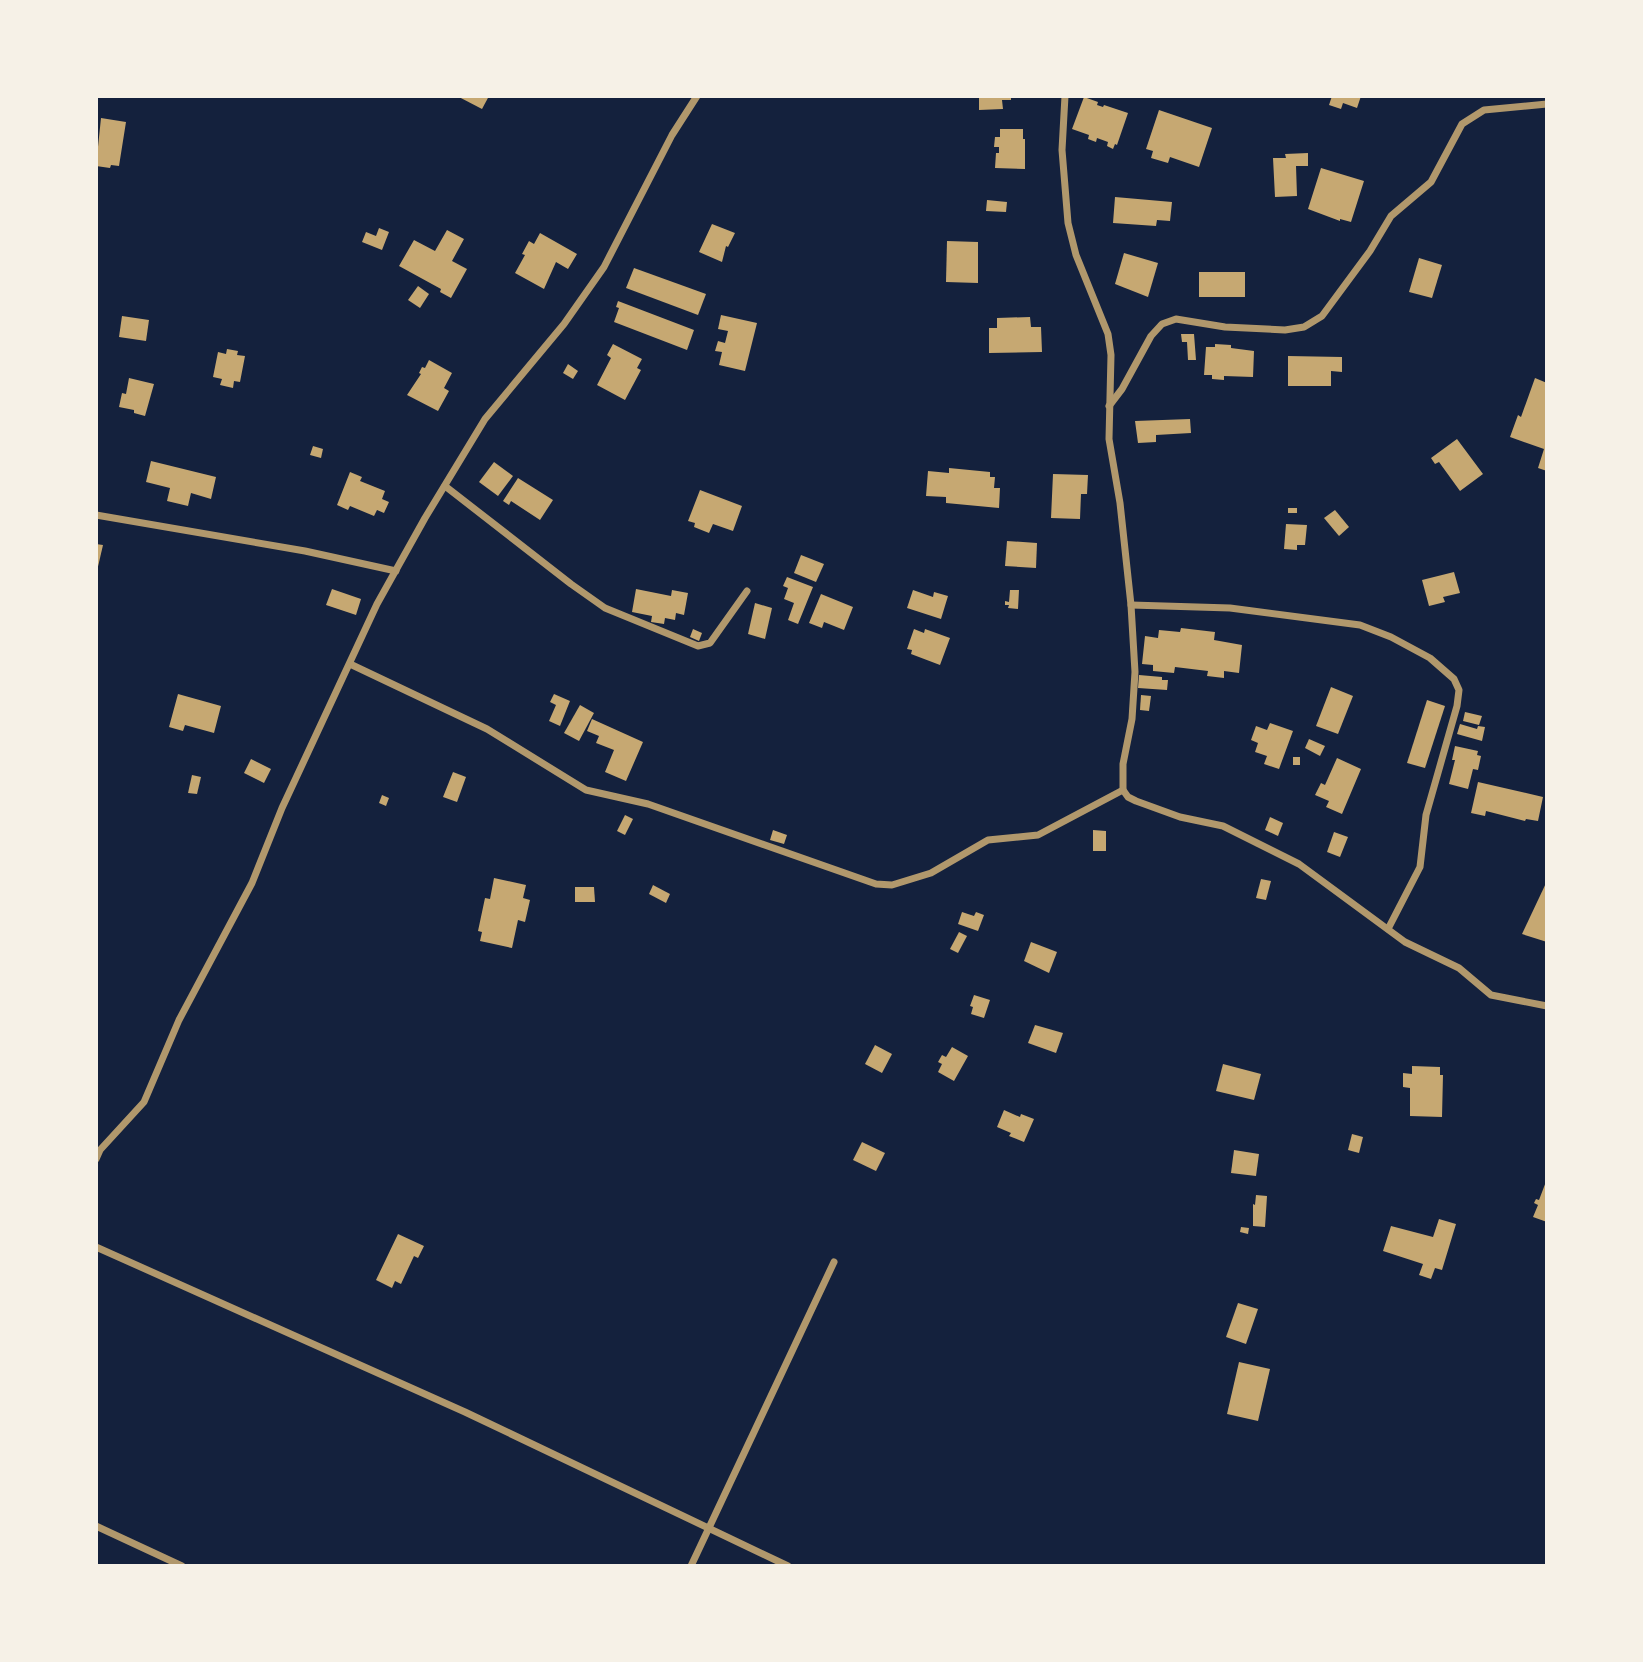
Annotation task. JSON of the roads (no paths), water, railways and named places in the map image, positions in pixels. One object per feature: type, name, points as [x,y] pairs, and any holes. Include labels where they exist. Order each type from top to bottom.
[{"type":"street","points":[[96,1159],[100,1150],[144,1102],[196,986],[252,883],[282,808],[377,604],[396,570],[485,419],[564,324],[604,267],[672,135],[697,96]]},
{"type":"street","points":[[1065,96],[1062,150],[1068,223],[1076,255],[1108,334],[1111,355],[1109,439],[1120,503],[1135,672],[1132,719],[1124,764],[1124,790],[1128,797],[1136,801],[1180,817],[1223,826],[1299,864],[1405,942],[1459,968],[1492,995],[1547,1006]]},
{"type":"street","points":[[1108,407],[1122,389],[1151,337],[1162,324],[1176,319],[1225,327],[1285,330],[1304,327],[1322,316],[1370,251],[1391,216],[1431,182],[1462,124],[1484,110],[1547,104]]},
{"type":"street","points":[[445,486],[606,608],[698,646],[710,643],[747,591]]},
{"type":"street","points":[[96,515],[305,551],[396,570]]},
{"type":"street","points":[[1131,605],[1230,608],[1360,625],[1391,637],[1430,659],[1454,679],[1459,690],[1457,706],[1426,816],[1420,867],[1388,929]]},
{"type":"street","points":[[350,664],[486,729],[586,790],[648,804],[876,884],[892,885],[931,873],[988,840],[1038,835],[1124,790]]},
{"type":"street","points":[[96,1247],[466,1412],[788,1566]]},
{"type":"street","points":[[691,1566],[834,1262]]},
{"type":"street","points":[[96,1525],[182,1566]]}]
